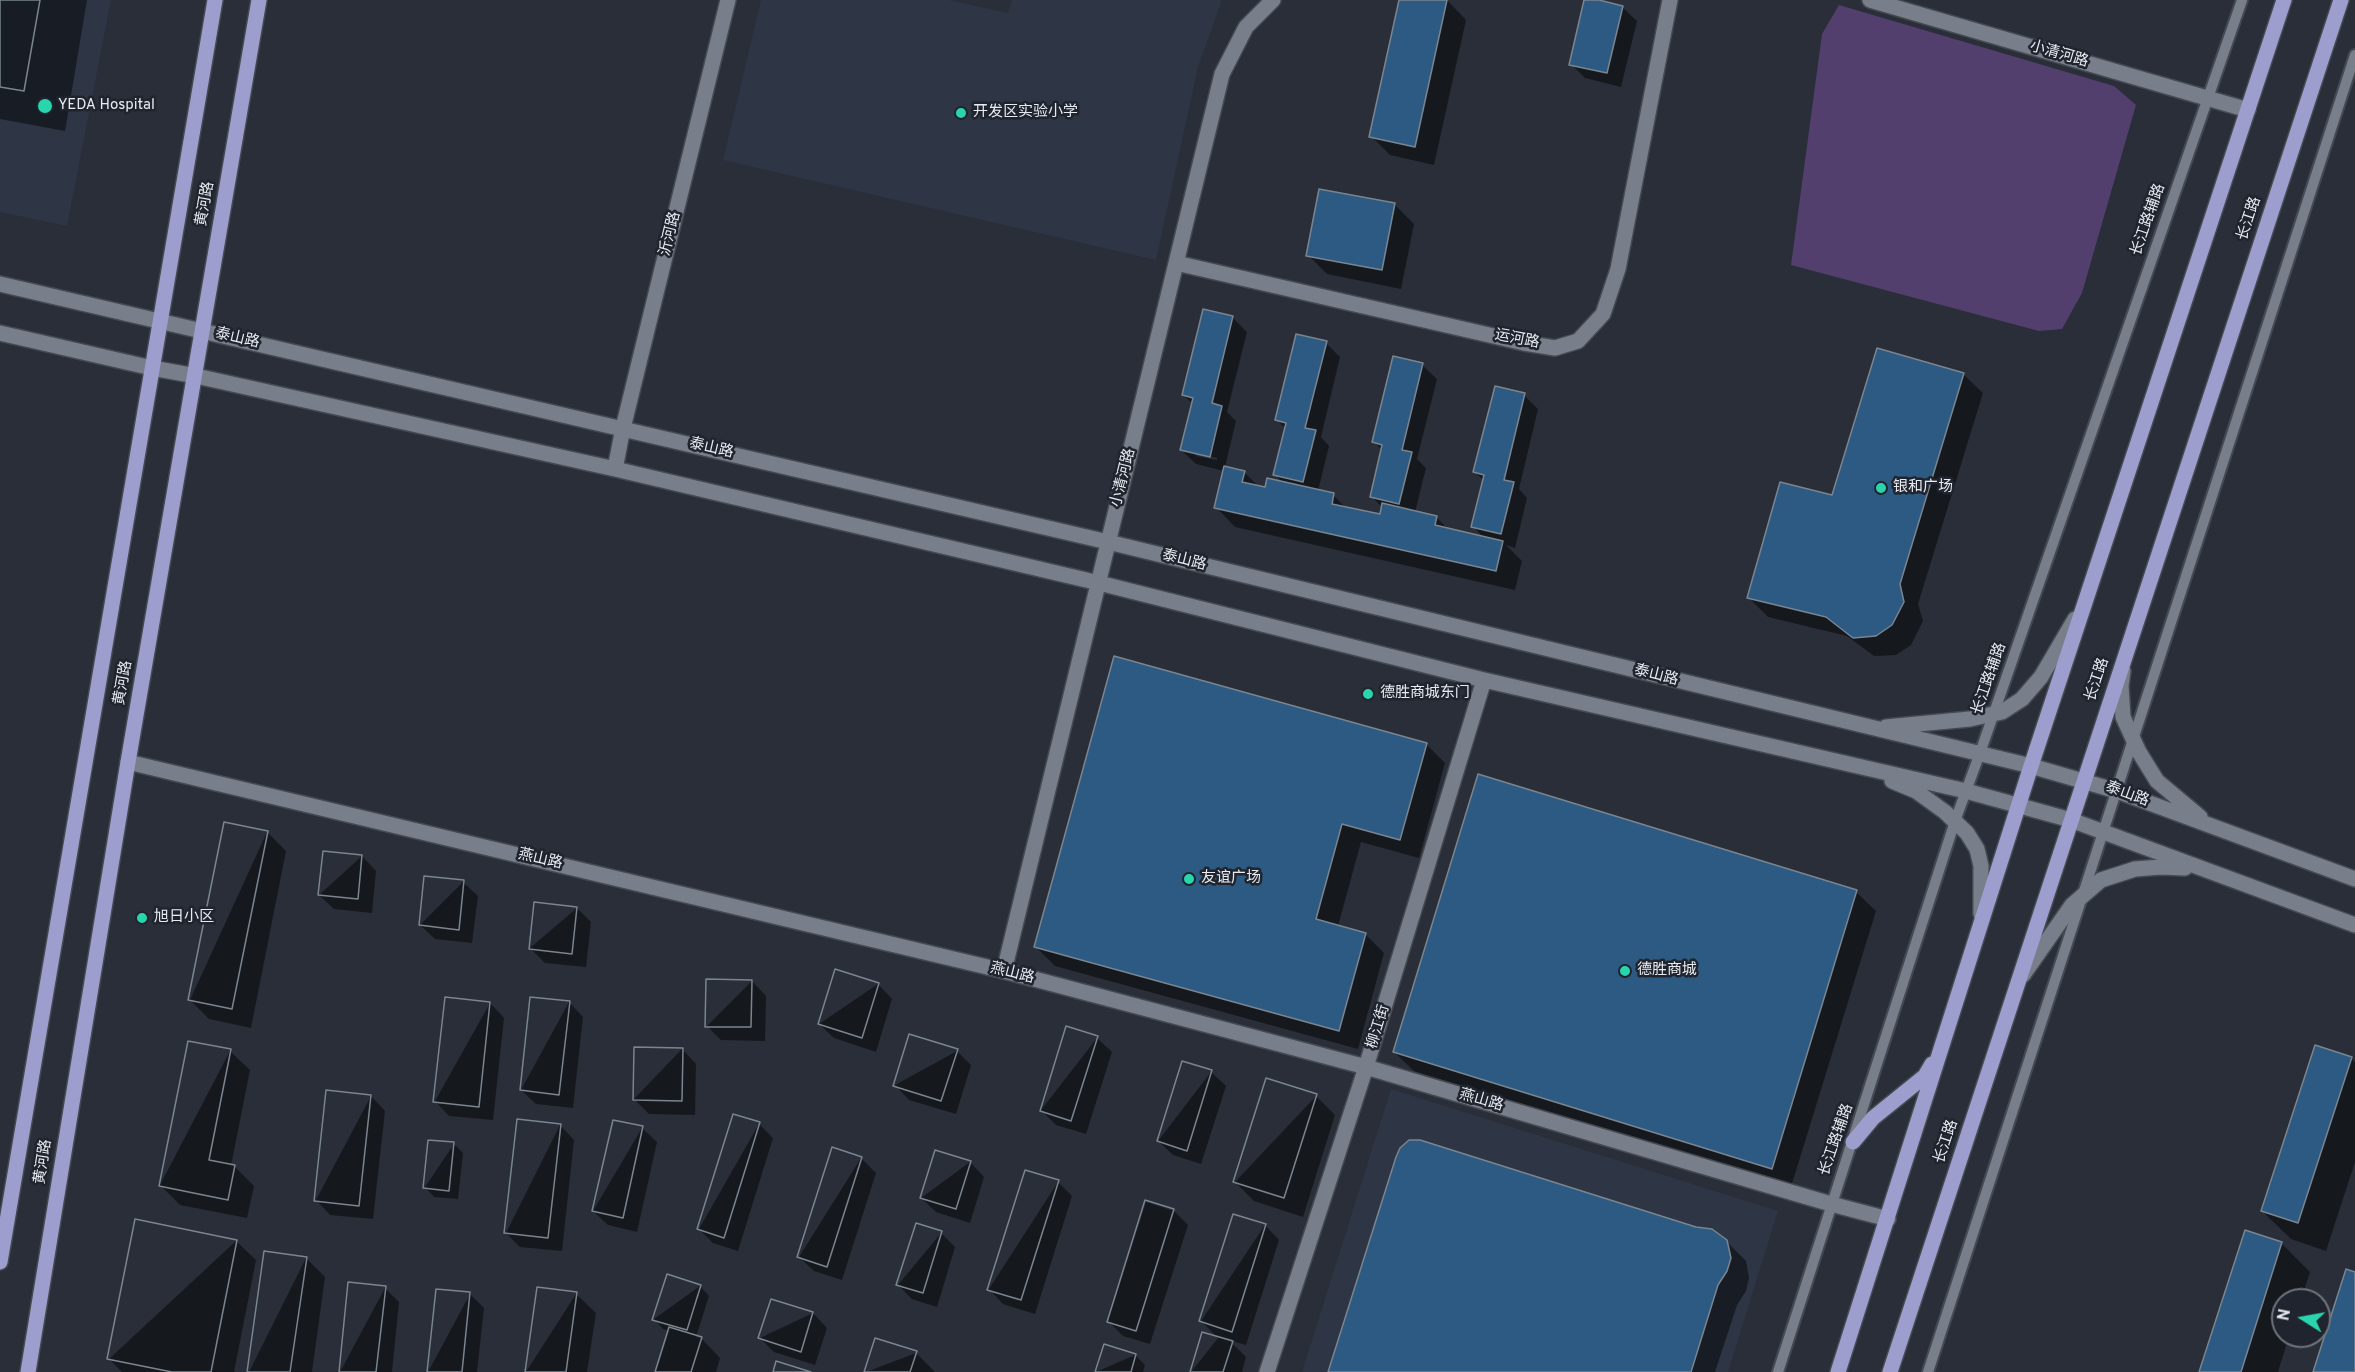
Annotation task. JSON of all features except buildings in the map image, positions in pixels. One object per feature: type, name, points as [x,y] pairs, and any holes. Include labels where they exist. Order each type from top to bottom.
[{"type":"main road","name":"黄河路","points":[[0,1262],[215,0]]},
{"type":"main road","name":"黄河路","points":[[28,1372],[128,762],[259,0]]},
{"type":"main road","name":"沂河路","points":[[615,469],[623,428],[728,0]]},
{"type":"main road","name":"小清河路","points":[[1004,971],[1222,74],[1246,27],[1273,0]]},
{"type":"main road","name":"运河路","points":[[1176,263],[1524,343],[1555,348],[1578,341],[1603,314],[1618,269],[1670,0]]},
{"type":"main road","name":"小清河路","points":[[1870,0],[2248,110]]},
{"type":"main road","points":[[1838,1372],[2031,766],[2284,0]]},
{"type":"main road","name":"长江路","points":[[1890,1372],[2341,0]]},
{"type":"main road","name":"泰山路","points":[[0,284],[1108,542],[1868,728],[1980,753],[2084,780],[2355,879]]},
{"type":"main road","points":[[0,333],[615,469],[1099,582],[1484,680],[1966,791],[2071,820],[2355,925]]},
{"type":"main road","points":[[1868,728],[1970,719],[2002,712],[2022,699],[2041,677],[2061,646],[2091,587]]},
{"type":"main road","points":[[2125,656],[2121,686],[2123,717],[2139,752],[2157,781],[2214,827]]},
{"type":"main road","name":"柳江街","points":[[1267,1372],[1366,1067],[1484,680]]},
{"type":"main road","name":"燕山路","points":[[128,762],[1004,971],[1366,1067],[1888,1219]]},
{"type":"main road","points":[[1859,766],[1916,792],[1955,821],[1967,833],[1977,849],[1981,866],[1983,899],[1980,926]]},
{"type":"main road","points":[[2018,983],[2072,904],[2101,880],[2135,869],[2161,867],[2200,869]]},
{"type":"main road","points":[[1853,1142],[1873,1118],[1925,1076],[1942,1046]]},
{"type":"lane","name":"长江路辅路","points":[[1778,1372],[1955,821],[2242,0]]},
{"type":"lane","points":[[1928,1372],[2355,55]]},
{"type":"shaded area","name":"YEDA Hospital","points":[[0,0],[111,0],[67,226],[0,212]]},
{"type":"shaded area","name":"开发区实验小学","points":[[761,0],[949,0],[1008,13],[1012,0],[1222,0],[1198,67],[1156,260],[723,160]]},
{"type":"shaded area","points":[[1839,5],[2114,86],[2136,105],[2082,293],[2062,329],[2039,331],[1791,265],[1822,34]]},
{"type":"shaded area","points":[[1391,1089],[1778,1211],[1728,1372],[1302,1372]]},
{"type":"place","name":"YEDA Hospital","points":[[45,106]]},
{"type":"place","name":"开发区实验小学","points":[[961,113]]},
{"type":"place","name":"银和广场","points":[[1881,488]]},
{"type":"place","name":"德胜商城东门","points":[[1368,694]]},
{"type":"place","name":"友谊广场","points":[[1189,879]]},
{"type":"place","name":"旭日小区","points":[[142,918]]},
{"type":"place","name":"德胜商城","points":[[1625,971]]}]
